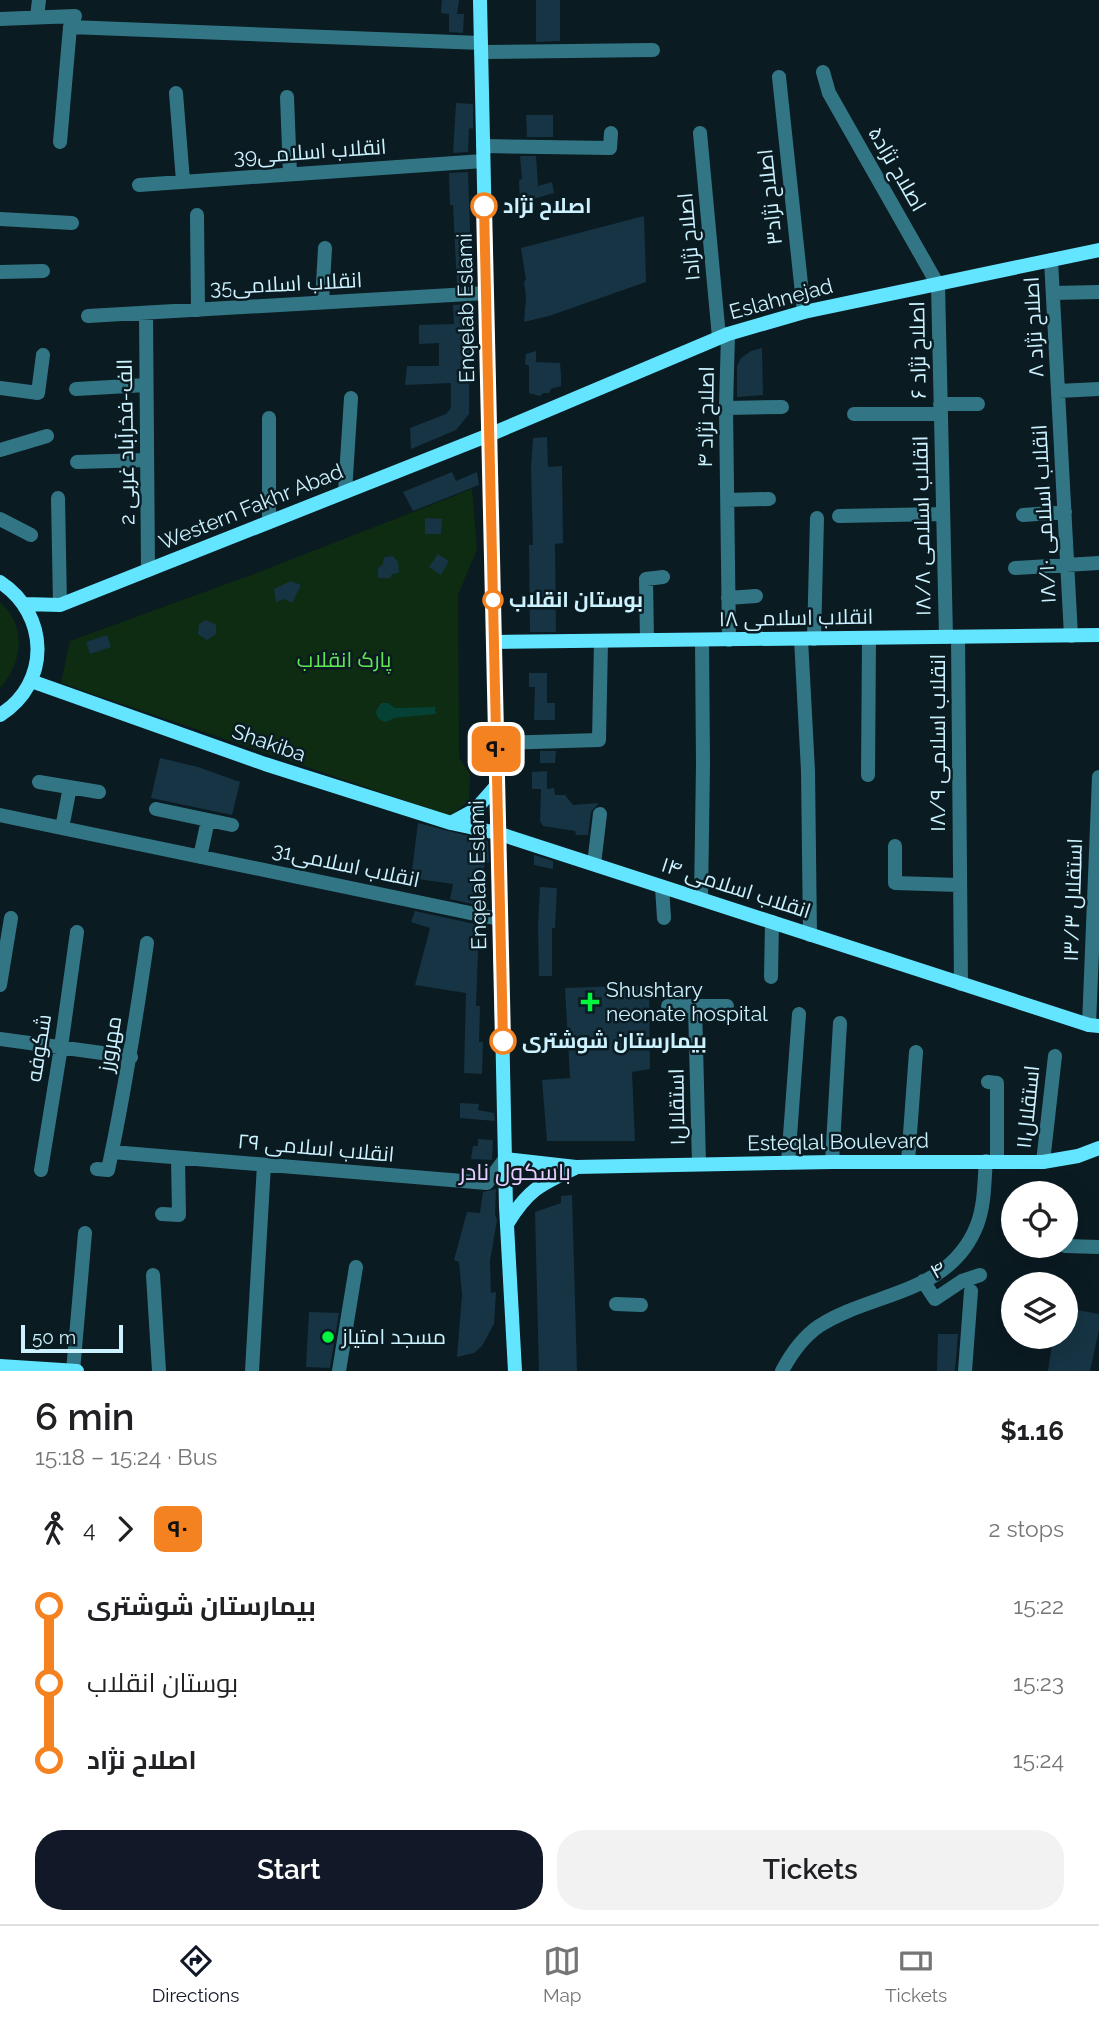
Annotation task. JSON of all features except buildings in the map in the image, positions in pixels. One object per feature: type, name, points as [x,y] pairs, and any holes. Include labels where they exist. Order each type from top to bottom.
[{"type":"main road","name":"Enqelab Eslami","points":[[480,0],[505,1159],[515,1371]]},
{"type":"main road","name":"Eslahnejad","points":[[489,435],[723,336],[804,312],[1099,250]]},
{"type":"main road","name":"Western Fakhr Abad","points":[[25,604],[60,605],[489,435]]},
{"type":"main road","points":[[0,582],[12,589],[25,604],[34,622],[38,642],[37,662],[31,681],[20,698],[0,715]]},
{"type":"main road","name":"۱۸ انقلاب اسلامی","points":[[494,642],[1099,635]]},
{"type":"main road","name":"Shakiba","points":[[31,681],[265,764],[452,823],[498,832]]},
{"type":"main road","points":[[452,823],[475,810],[497,785]]},
{"type":"main road","name":"۱۴ انقلاب اسلامی","points":[[498,832],[1094,1026]]},
{"type":"main road","name":"Esteqlal Boulevard","points":[[505,1159],[576,1167],[908,1161],[1043,1162],[1078,1156],[1099,1148]]},
{"type":"main road","points":[[507,1224],[529,1192],[576,1167]]},
{"type":"main road","points":[[0,1366],[75,1371]]},
{"type":"street","points":[[37,17],[39,0]]},
{"type":"street","points":[[0,19],[37,17],[481,48],[653,50]]},
{"type":"street","points":[[60,142],[73,21]]},
{"type":"street","name":"اصلاح نژاد۵","points":[[822,72],[829,93],[938,285]]},
{"type":"street","name":"اصلاح نژاد۳","points":[[779,77],[804,312]]},
{"type":"street","points":[[176,93],[184,181]]},
{"type":"street","points":[[286,97],[290,174]]},
{"type":"street","name":"39انقلاب اسلامی","points":[[139,185],[290,174],[483,153],[610,148],[611,133]]},
{"type":"street","name":"اصلاح نژاد۱","points":[[701,133],[723,336]]},
{"type":"street","points":[[197,215],[198,310]]},
{"type":"street","points":[[0,219],[72,223]]},
{"type":"street","points":[[323,302],[326,248]]},
{"type":"street","name":"۸ اصلاح نژاد","points":[[1051,261],[1058,391]]},
{"type":"street","points":[[0,272],[43,271]]},
{"type":"street","name":"۶ اصلاح نژاد","points":[[938,285],[940,409]]},
{"type":"street","points":[[1053,293],[1099,292]]},
{"type":"street","name":"35انقلاب اسلامی","points":[[88,316],[486,293]]},
{"type":"street","name":"2 الف-فخرآباد غربی","points":[[146,313],[148,570]]},
{"type":"street","name":"۴ اصلاح نژاد","points":[[723,336],[729,640]]},
{"type":"street","points":[[0,388],[37,393],[43,355]]},
{"type":"street","points":[[76,389],[146,385]]},
{"type":"street","points":[[1058,391],[1099,389]]},
{"type":"street","name":"۱۸/۱۰ انقلاب اسلامی","points":[[1058,391],[1071,636]]},
{"type":"street","points":[[345,492],[351,398]]},
{"type":"street","points":[[854,414],[978,404]]},
{"type":"street","points":[[726,408],[782,407]]},
{"type":"street","name":"۱۸/۸ انقلاب اسلامی","points":[[940,409],[942,514],[952,637]]},
{"type":"street","points":[[269,418],[269,522]]},
{"type":"street","points":[[0,450],[47,436]]},
{"type":"street","points":[[76,462],[146,460]]},
{"type":"street","points":[[58,498],[60,605]]},
{"type":"street","points":[[727,500],[769,499]]},
{"type":"street","points":[[1023,515],[1065,512]]},
{"type":"street","points":[[839,516],[942,514]]},
{"type":"street","points":[[810,934],[807,639],[817,518]]},
{"type":"street","points":[[0,519],[31,535]]},
{"type":"street","points":[[1015,568],[1099,563]]},
{"type":"street","points":[[647,640],[646,579],[663,577]]},
{"type":"street","points":[[728,598],[756,596]]},
{"type":"street","name":"۱۸/۹ انقلاب اسلامی","points":[[952,637],[961,984]]},
{"type":"street","points":[[868,775],[869,638]]},
{"type":"street","points":[[701,899],[702,640]]},
{"type":"street","points":[[496,743],[599,740],[601,642]]},
{"type":"street","name":"۱۳/۳ استقلال","points":[[1094,1026],[1099,777]]},
{"type":"street","points":[[39,782],[99,792]]},
{"type":"street","points":[[62,828],[70,787]]},
{"type":"street","points":[[156,809],[232,825]]},
{"type":"street","points":[[594,864],[600,814]]},
{"type":"street","name":"31انقلاب اسلامی","points":[[0,815],[499,919]]},
{"type":"street","points":[[201,856],[208,820]]},
{"type":"street","points":[[895,846],[895,883],[959,885]]},
{"type":"street","points":[[662,887],[664,918]]},
{"type":"street","points":[[0,985],[11,918]]},
{"type":"street","points":[[771,977],[772,922]]},
{"type":"street","name":"شکوفه","points":[[41,1170],[77,932]]},
{"type":"street","name":"مهرورز","points":[[112,1152],[131,1057],[147,943]]},
{"type":"street","points":[[668,1006],[727,1006]]},
{"type":"street","name":"استقلال۱","points":[[695,1006],[699,1164]]},
{"type":"street","points":[[788,1163],[799,1014]]},
{"type":"street","points":[[832,1162],[840,1023]]},
{"type":"street","points":[[0,1038],[131,1057]]},
{"type":"street","points":[[908,1161],[916,1052]]},
{"type":"street","name":"استقلال۱۱","points":[[1043,1162],[1055,1056]]},
{"type":"street","points":[[782,1371],[801,1342],[819,1327],[841,1315],[900,1294],[923,1281],[941,1270],[969,1242],[984,1198],[991,1161],[997,1083],[988,1082]]},
{"type":"street","points":[[97,1169],[108,1170],[112,1152]]},
{"type":"street","name":"انقلاب اسلامی ۲۹","points":[[112,1152],[487,1182],[505,1159]]},
{"type":"street","points":[[162,1213],[179,1215],[178,1158]]},
{"type":"street","points":[[252,1371],[264,1165]]},
{"type":"street","points":[[75,1371],[85,1233]]},
{"type":"street","points":[[1078,1246],[1099,1247]]},
{"type":"street","points":[[339,1371],[356,1267]]},
{"type":"street","points":[[153,1275],[159,1371]]},
{"type":"street","name":"۴","points":[[923,1281],[935,1299],[962,1281],[980,1275]]},
{"type":"street","points":[[965,1371],[971,1291]]},
{"type":"street","points":[[616,1304],[641,1304]]},
{"type":"green space","name":"پارک انقلاب","points":[[472,489],[477,549],[458,595],[459,758],[470,774],[469,801],[450,816],[61,683],[70,641],[254,574]]},
{"type":"green space","points":[[0,602],[15,622],[19,644],[13,667],[0,688]]},
{"type":"shaded area","points":[[382,703],[388,703],[395,708],[435,707],[436,714],[394,718],[386,722],[376,714]]},
{"type":"bus line","name":"۹۰","points":[[484,206],[503,1041]]},
{"type":"place","name":"اصلاح نژاد","points":[[484,206]]},
{"type":"place","name":"بوستان انقلاب","points":[[493,600]]},
{"type":"place","name":"Shushtary neonate hospital","points":[[590,1002]]},
{"type":"place","name":"بیمارستان شوشتری","points":[[503,1041]]},
{"type":"place","name":"مسجد امتیاز","points":[[328,1337]]},
{"type":"district","name":"باسکول نادر","points":[[515,1172]]}]
